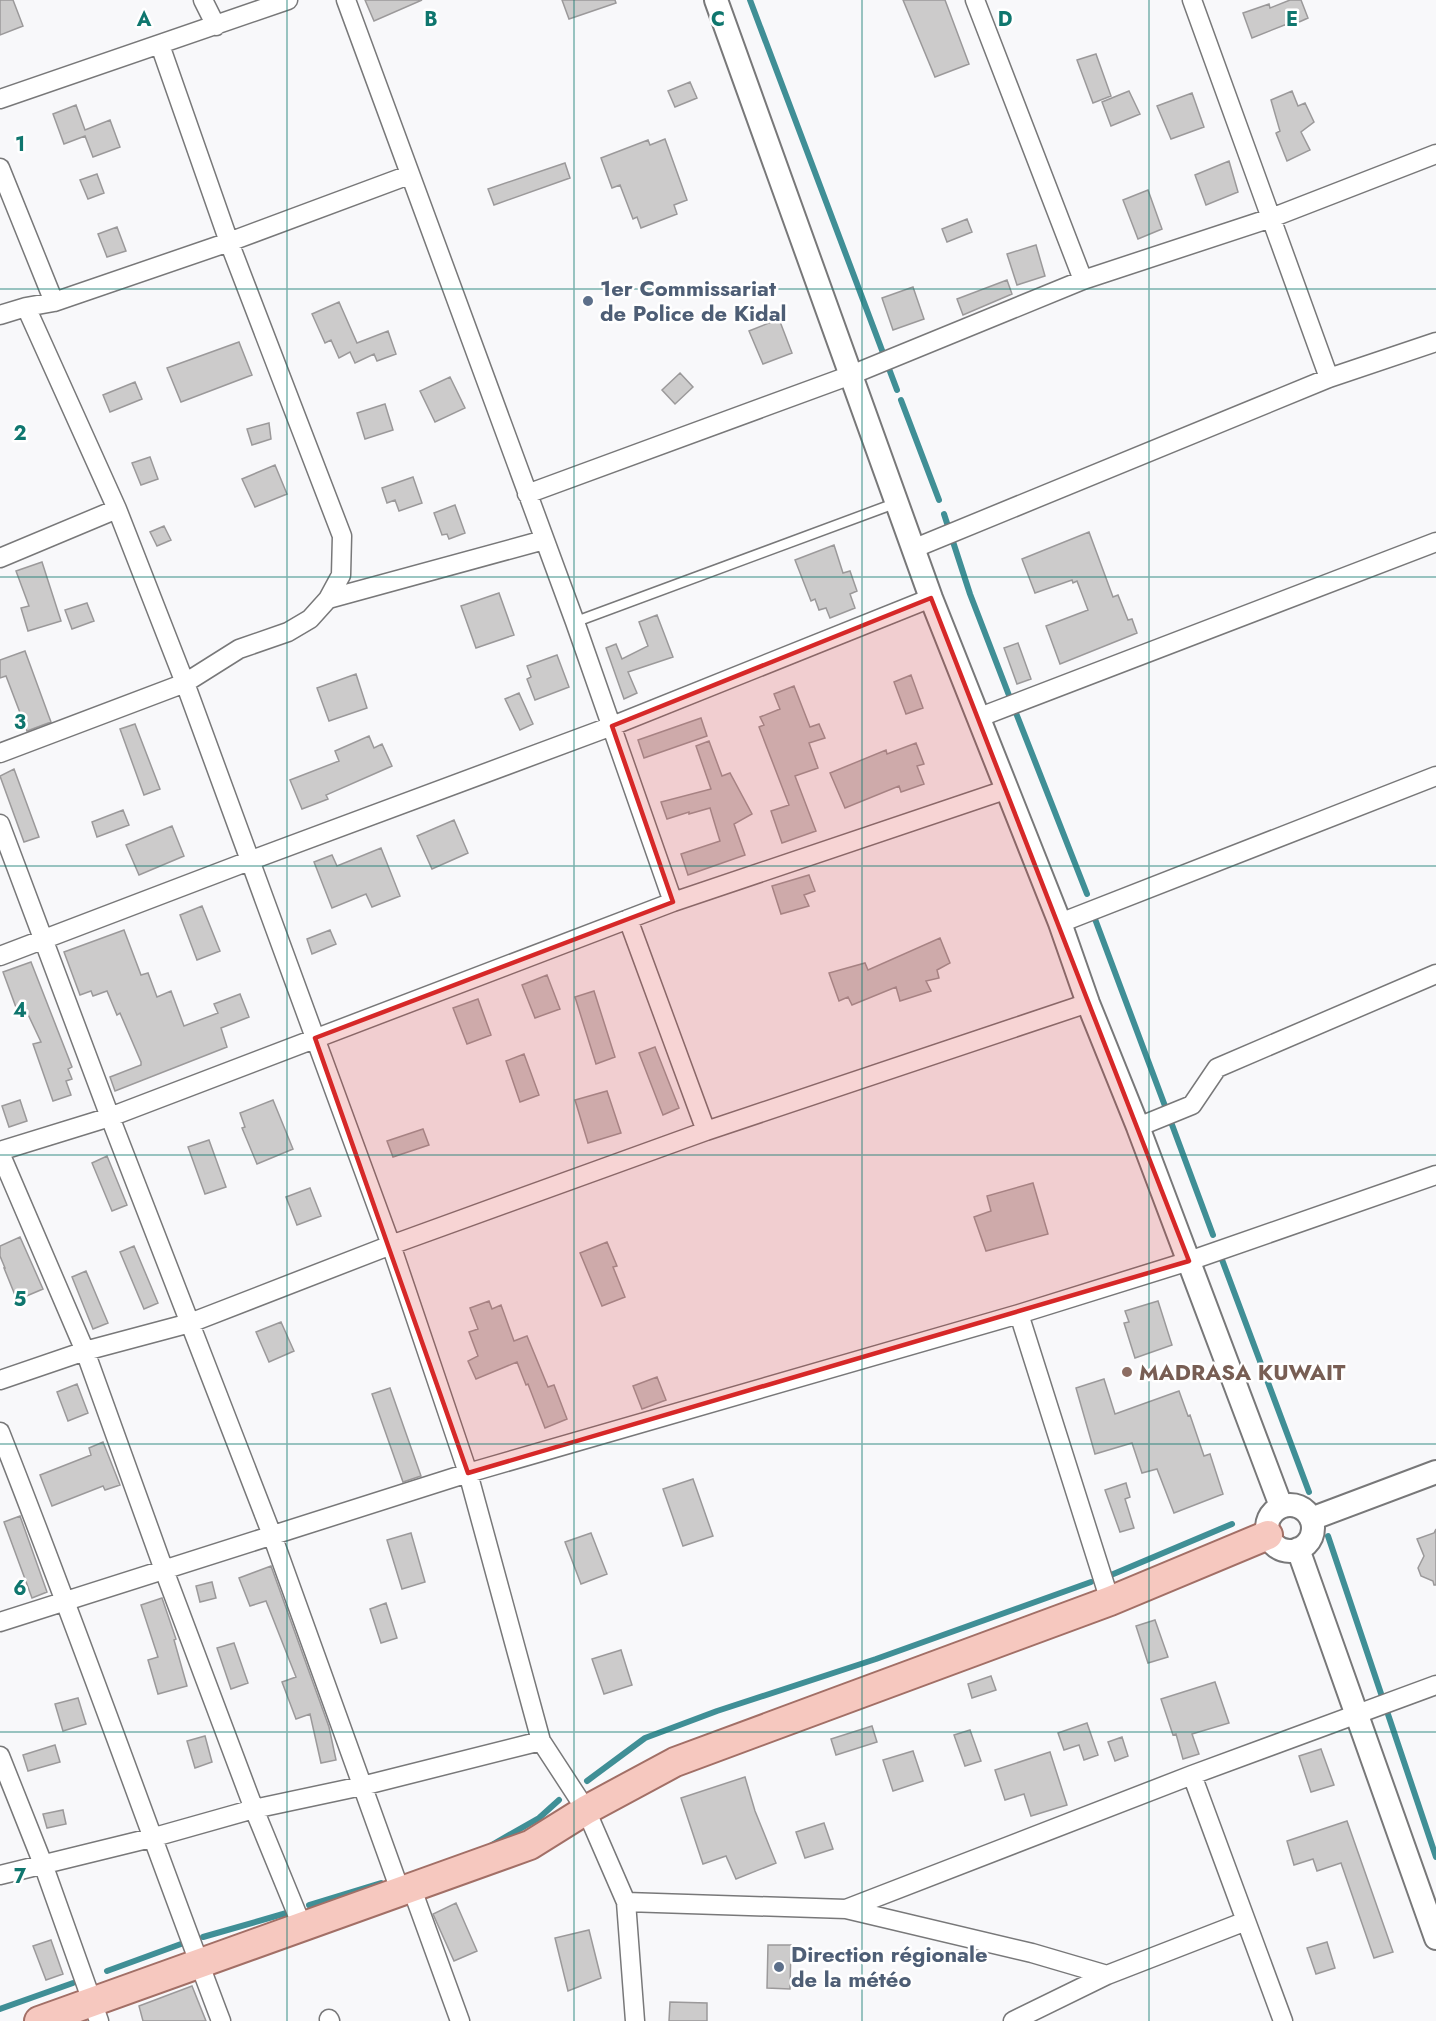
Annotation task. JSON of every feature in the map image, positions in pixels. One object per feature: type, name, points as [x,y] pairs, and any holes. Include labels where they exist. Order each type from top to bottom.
[{"type":"main road","points":[[39,2021],[96,2011],[199,1963],[407,1891],[530,1845],[586,1810],[675,1762],[1110,1601],[1268,1535]]},
{"type":"street","points":[[202,0],[216,26]]},
{"type":"street","points":[[0,99],[288,0]]},
{"type":"street","points":[[346,0],[575,622],[673,902]]},
{"type":"street","points":[[716,0],[896,503],[1060,923],[1088,1003],[1138,1126],[1281,1506]]},
{"type":"street","points":[[975,0],[1083,280]]},
{"type":"street","points":[[1192,0],[1329,378]]},
{"type":"street","points":[[0,753],[185,684],[239,650],[288,632],[310,619],[328,599],[341,575],[342,536],[229,242],[160,45]]},
{"type":"street","points":[[527,494],[851,375],[1083,280],[1271,218],[1436,154]]},
{"type":"street","points":[[0,168],[54,302]]},
{"type":"street","points":[[0,315],[54,302],[229,242],[409,175]]},
{"type":"street","points":[[26,307],[117,509],[185,684],[391,1245],[468,1473],[541,1741],[586,1810],[626,1902],[635,2021]]},
{"type":"street","points":[[915,548],[1329,378],[1436,342]]},
{"type":"street","points":[[0,558],[117,509]]},
{"type":"street","points":[[328,599],[544,540]]},
{"type":"street","points":[[980,717],[1436,542]]},
{"type":"street","points":[[0,956],[612,726],[932,598]]},
{"type":"street","points":[[1060,923],[1436,776]]},
{"type":"street","points":[[303,1926],[255,1809],[164,1570],[86,1351],[0,1152],[110,1117],[673,902],[1008,789]]},
{"type":"street","points":[[0,824],[110,1117],[272,1535],[362,1786],[460,2021]]},
{"type":"street","points":[[628,920],[706,1131]]},
{"type":"street","points":[[1138,1126],[1192,1105],[1217,1068],[1436,974]]},
{"type":"street","points":[[0,1380],[86,1351],[190,1323],[391,1245],[706,1131],[1088,1003]]},
{"type":"street","points":[[0,1622],[468,1473],[1019,1314],[1189,1261],[1436,1175]]},
{"type":"street","points":[[1019,1314],[1110,1601]]},
{"type":"street","points":[[0,1432],[66,1601],[220,2021]]},
{"type":"street","points":[[1311,1519],[1436,1472]]},
{"type":"street","points":[[1293,1505],[1304,1510],[1311,1519],[1311,1537],[1298,1549],[1289,1551],[1280,1548],[1268,1535],[1269,1518],[1281,1506],[1293,1505]]},
{"type":"street","points":[[1298,1549],[1436,1938]]},
{"type":"street","points":[[846,1909],[1192,1775],[1436,1685]]},
{"type":"street","points":[[0,1875],[151,1838],[255,1809],[362,1786],[541,1741]]},
{"type":"street","points":[[0,1756],[43,1864],[96,2011]]},
{"type":"street","points":[[1192,1775],[1283,2021]]},
{"type":"street","points":[[626,1902],[846,1909],[1032,1953],[1107,1976]]},
{"type":"street","points":[[1013,2021],[1107,1976],[1246,1922]]},
{"type":"lane","points":[[575,622],[896,503]]},
{"type":"highlighted area","points":[[931,598],[1189,1261],[468,1473],[315,1038],[673,902],[612,726]]},
{"type":"building","points":[[0,0],[13,0],[23,26],[0,35]]},
{"type":"building","points":[[365,0],[422,0],[374,21]]},
{"type":"building","points":[[562,0],[615,0],[616,3],[569,19]]},
{"type":"building","points":[[903,0],[945,0],[969,64],[935,77]]},
{"type":"building","points":[[1290,0],[1301,0],[1308,18],[1252,38],[1243,13],[1269,4],[1270,8]]},
{"type":"building","points":[[1096,54],[1111,96],[1093,103],[1077,60]]},
{"type":"building","points":[[690,82],[697,98],[675,107],[668,91]]},
{"type":"building","points":[[1129,91],[1140,114],[1111,126],[1102,102]]},
{"type":"building","points":[[1292,91],[1298,106],[1305,103],[1314,122],[1301,132],[1310,150],[1287,161],[1276,133],[1280,131],[1271,100]]},
{"type":"building","points":[[1192,93],[1204,127],[1171,139],[1157,106]]},
{"type":"building","points":[[76,105],[85,130],[110,120],[120,147],[93,157],[85,136],[64,144],[53,114]]},
{"type":"building","points":[[665,139],[687,200],[674,205],[677,214],[641,228],[637,217],[633,219],[620,185],[612,188],[601,158],[648,140],[650,145]]},
{"type":"building","points":[[1229,161],[1238,192],[1206,205],[1195,175]]},
{"type":"building","points":[[565,163],[570,178],[494,205],[488,189]]},
{"type":"building","points":[[97,174],[104,193],[88,199],[80,180]]},
{"type":"building","points":[[1148,190],[1162,229],[1138,239],[1123,200]]},
{"type":"building","points":[[967,219],[972,232],[947,242],[942,229]]},
{"type":"building","points":[[117,227],[126,251],[107,257],[98,234]]},
{"type":"building","points":[[1036,245],[1045,276],[1017,285],[1007,254]]},
{"type":"building","points":[[1007,280],[1012,294],[963,315],[957,299]]},
{"type":"building","points":[[913,287],[924,319],[893,330],[882,298]]},
{"type":"building","points":[[339,302],[357,343],[388,331],[396,354],[377,361],[374,354],[355,363],[350,352],[339,358],[331,340],[325,343],[312,314]]},
{"type":"building","points":[[779,319],[792,353],[763,364],[749,331]]},
{"type":"building","points":[[239,342],[252,375],[181,402],[167,368]]},
{"type":"building","points":[[680,373],[693,387],[675,404],[662,390]]},
{"type":"building","points":[[450,377],[465,408],[435,422],[420,391]]},
{"type":"building","points":[[135,382],[142,399],[110,412],[103,395]]},
{"type":"building","points":[[385,404],[393,430],[365,439],[357,413]]},
{"type":"building","points":[[269,423],[271,439],[252,445],[247,429]]},
{"type":"building","points":[[150,457],[158,479],[141,485],[132,463]]},
{"type":"building","points":[[275,465],[287,494],[255,507],[242,479]]},
{"type":"building","points":[[413,477],[422,503],[399,511],[395,500],[387,503],[382,488]]},
{"type":"building","points":[[455,505],[465,533],[449,539],[447,534],[442,535],[434,513]]},
{"type":"building","points":[[164,526],[171,540],[157,546],[150,532]]},
{"type":"building","points":[[1089,532],[1113,597],[1118,595],[1128,620],[1132,619],[1137,633],[1060,664],[1046,626],[1088,610],[1077,581],[1073,583],[1072,580],[1035,593],[1022,559]]},
{"type":"building","points":[[834,545],[843,573],[850,571],[857,591],[850,594],[855,608],[830,618],[826,608],[819,610],[815,599],[811,601],[795,560]]},
{"type":"building","points":[[42,562],[61,621],[28,631],[21,608],[29,606],[16,571]]},
{"type":"building","points":[[499,593],[514,635],[476,648],[461,606]]},
{"type":"building","points":[[87,603],[94,621],[72,629],[65,610]]},
{"type":"building","points":[[657,615],[673,657],[628,672],[637,693],[624,699],[606,648],[616,644],[622,659],[648,646],[639,622]]},
{"type":"building","points":[[1018,643],[1031,679],[1017,684],[1004,648]]},
{"type":"building","points":[[25,651],[51,722],[27,731],[6,676],[0,678],[0,660]]},
{"type":"building","points":[[557,655],[569,687],[535,700],[527,679],[531,677],[527,666]]},
{"type":"building","points":[[356,674],[367,708],[329,721],[317,688]]},
{"type":"building","points":[[911,675],[923,708],[906,714],[894,682]]},
{"type":"building","points":[[794,686],[810,727],[819,724],[825,738],[809,743],[818,768],[795,776],[816,831],[782,843],[771,811],[789,805],[759,727],[764,725],[760,717],[780,709],[774,694]]},
{"type":"building","points":[[519,693],[533,724],[520,730],[505,699]]},
{"type":"building","points":[[701,718],[707,736],[644,758],[638,740]]},
{"type":"building","points":[[135,724],[160,789],[144,795],[120,729]]},
{"type":"building","points":[[369,736],[374,748],[382,744],[392,766],[326,795],[328,799],[302,809],[290,780],[339,761],[335,751]]},
{"type":"building","points":[[709,741],[722,776],[730,773],[752,814],[734,824],[745,855],[688,875],[681,854],[720,841],[710,808],[667,819],[661,802],[711,789],[696,746]]},
{"type":"building","points":[[916,743],[924,764],[917,766],[924,784],[901,792],[899,786],[845,808],[830,773],[886,750],[887,754]]},
{"type":"building","points":[[14,769],[39,837],[24,842],[0,776]]},
{"type":"building","points":[[123,810],[129,825],[97,837],[92,822]]},
{"type":"building","points":[[454,820],[468,853],[432,869],[417,836]]},
{"type":"building","points":[[172,826],[184,856],[139,875],[126,845]]},
{"type":"building","points":[[381,848],[400,896],[372,907],[366,894],[332,908],[314,862],[332,855],[337,866]]},
{"type":"building","points":[[809,875],[815,891],[804,895],[809,906],[781,914],[772,886]]},
{"type":"building","points":[[202,906],[220,951],[197,960],[180,915]]},
{"type":"building","points":[[124,930],[141,975],[148,973],[157,997],[171,991],[184,1026],[218,1013],[214,1004],[240,994],[249,1017],[221,1028],[227,1047],[115,1091],[110,1077],[141,1065],[141,1062],[120,1013],[117,1015],[107,991],[93,996],[91,991],[80,995],[64,952]]},
{"type":"building","points":[[330,930],[336,944],[312,954],[307,939]]},
{"type":"building","points":[[940,938],[950,963],[937,970],[939,978],[926,981],[931,991],[900,1001],[896,987],[852,1005],[848,997],[839,1001],[829,973],[865,963],[868,970]]},
{"type":"building","points":[[31,962],[72,1067],[68,1069],[72,1079],[66,1081],[71,1095],[53,1101],[33,1044],[41,1042],[25,1008],[17,1010],[3,972]]},
{"type":"building","points":[[547,975],[560,1009],[535,1018],[522,985]]},
{"type":"building","points":[[594,991],[615,1057],[596,1064],[575,997]]},
{"type":"building","points":[[478,999],[491,1035],[467,1044],[453,1008]]},
{"type":"building","points":[[655,1047],[679,1108],[663,1115],[639,1053]]},
{"type":"building","points":[[524,1054],[539,1095],[520,1102],[506,1061]]},
{"type":"building","points":[[607,1091],[621,1133],[588,1143],[575,1100]]},
{"type":"building","points":[[20,1100],[27,1121],[9,1127],[2,1106]]},
{"type":"building","points":[[273,1100],[293,1149],[257,1164],[242,1128],[245,1127],[240,1113]]},
{"type":"building","points":[[423,1129],[429,1145],[393,1157],[387,1141]]},
{"type":"building","points":[[209,1140],[226,1187],[205,1194],[188,1147]]},
{"type":"building","points":[[107,1156],[127,1205],[112,1211],[92,1163]]},
{"type":"building","points":[[1033,1183],[1048,1234],[986,1251],[974,1217],[991,1211],[987,1196]]},
{"type":"building","points":[[310,1188],[321,1216],[297,1225],[286,1197]]},
{"type":"building","points":[[20,1237],[43,1289],[17,1300],[0,1256],[0,1246]]},
{"type":"building","points":[[607,1242],[617,1266],[613,1267],[625,1297],[602,1306],[580,1253]]},
{"type":"building","points":[[134,1246],[158,1303],[144,1309],[120,1252]]},
{"type":"building","points":[[86,1271],[108,1323],[93,1329],[72,1277]]},
{"type":"building","points":[[489,1301],[492,1309],[501,1305],[514,1341],[527,1336],[548,1387],[554,1385],[567,1419],[545,1428],[517,1362],[476,1379],[468,1361],[478,1356],[469,1332],[478,1329],[470,1308]]},
{"type":"building","points":[[1158,1301],[1172,1345],[1135,1358],[1124,1323],[1129,1322],[1125,1311]]},
{"type":"building","points":[[281,1322],[294,1351],[269,1362],[256,1332]]},
{"type":"building","points":[[657,1377],[666,1400],[642,1409],[633,1386]]},
{"type":"building","points":[[1104,1379],[1115,1414],[1179,1391],[1204,1456],[1210,1454],[1223,1494],[1174,1513],[1157,1469],[1142,1473],[1132,1443],[1095,1454],[1076,1388]]},
{"type":"building","points":[[77,1384],[88,1413],[68,1421],[57,1392]]},
{"type":"building","points":[[390,1388],[421,1476],[403,1482],[372,1394]]},
{"type":"building","points":[[103,1442],[120,1485],[105,1490],[103,1486],[52,1506],[40,1475],[91,1455],[89,1448]]},
{"type":"building","points":[[693,1479],[713,1536],[683,1546],[663,1489]]},
{"type":"building","points":[[1126,1483],[1130,1497],[1125,1499],[1134,1528],[1120,1532],[1105,1490]]},
{"type":"building","points":[[20,1516],[47,1592],[32,1598],[4,1522]]},
{"type":"building","points":[[1436,1529],[1436,1585],[1434,1585],[1433,1581],[1421,1576],[1418,1568],[1424,1556],[1417,1539],[1434,1533]]},
{"type":"building","points":[[411,1533],[425,1582],[402,1589],[387,1540]]},
{"type":"building","points":[[591,1533],[607,1574],[581,1584],[565,1542]]},
{"type":"building","points":[[271,1566],[329,1727],[336,1760],[321,1763],[310,1714],[296,1719],[282,1682],[296,1677],[266,1601],[250,1606],[239,1578]]},
{"type":"building","points":[[212,1582],[216,1598],[200,1602],[196,1586]]},
{"type":"building","points":[[162,1598],[176,1639],[174,1640],[187,1686],[158,1694],[148,1660],[158,1657],[141,1605]]},
{"type":"building","points":[[386,1603],[397,1638],[381,1643],[370,1609]]},
{"type":"building","points":[[1155,1620],[1168,1657],[1148,1663],[1136,1626]]},
{"type":"building","points":[[234,1643],[248,1683],[231,1689],[217,1648]]},
{"type":"building","points":[[621,1650],[632,1685],[604,1694],[592,1659]]},
{"type":"building","points":[[991,1676],[996,1690],[972,1698],[968,1684]]},
{"type":"building","points":[[1215,1682],[1229,1723],[1192,1734],[1199,1754],[1183,1759],[1176,1734],[1173,1735],[1161,1699]]},
{"type":"building","points":[[78,1698],[86,1724],[63,1731],[55,1704]]},
{"type":"building","points":[[1087,1723],[1098,1755],[1084,1760],[1079,1745],[1064,1750],[1058,1733]]},
{"type":"building","points":[[872,1726],[877,1742],[836,1755],[831,1739]]},
{"type":"building","points":[[970,1730],[981,1761],[965,1766],[954,1735]]},
{"type":"building","points":[[205,1736],[212,1762],[195,1768],[187,1741]]},
{"type":"building","points":[[1122,1737],[1128,1756],[1115,1761],[1108,1742]]},
{"type":"building","points":[[55,1745],[60,1762],[28,1771],[23,1755]]},
{"type":"building","points":[[1321,1749],[1334,1785],[1311,1792],[1299,1756]]},
{"type":"building","points":[[913,1751],[923,1781],[893,1791],[883,1760]]},
{"type":"building","points":[[1050,1752],[1067,1805],[1031,1816],[1024,1794],[1005,1800],[995,1770]]},
{"type":"building","points":[[745,1777],[755,1811],[776,1863],[736,1879],[726,1856],[703,1864],[681,1798]]},
{"type":"building","points":[[63,1810],[66,1824],[47,1828],[43,1814]]},
{"type":"building","points":[[1347,1821],[1393,1952],[1374,1958],[1341,1863],[1317,1871],[1313,1859],[1294,1865],[1287,1841]]},
{"type":"building","points":[[824,1823],[833,1849],[805,1858],[796,1832]]},
{"type":"building","points":[[456,1903],[477,1951],[454,1961],[433,1914]]},
{"type":"building","points":[[589,1930],[601,1978],[568,1991],[555,1938]]},
{"type":"building","points":[[51,1940],[63,1974],[46,1980],[33,1946]]},
{"type":"building","points":[[1327,1942],[1335,1968],[1316,1974],[1307,1948]]},
{"type":"building","name":"Direction régionale de la météo","points":[[768,1945],[791,1945],[790,1989],[767,1988]]},
{"type":"building","points":[[192,1986],[206,2021],[143,2021],[139,2006]]},
{"type":"building","points":[[670,2002],[707,2003],[707,2021],[669,2021]]},
{"type":"waterway","points":[[750,0],[897,390]]},
{"type":"waterway","points":[[901,400],[939,500]]},
{"type":"waterway","points":[[944,514],[970,594],[1010,698]]},
{"type":"waterway","points":[[1016,713],[1087,894]]},
{"type":"waterway","points":[[1095,919],[1165,1106]]},
{"type":"waterway","points":[[1171,1122],[1213,1235]]},
{"type":"waterway","points":[[1221,1257],[1309,1492]]},
{"type":"waterway","points":[[1111,1575],[1232,1524]]},
{"type":"waterway","points":[[1328,1536],[1436,1857]]},
{"type":"waterway","points":[[587,1781],[645,1738],[1091,1582]]},
{"type":"waterway","points":[[490,1846],[539,1818],[559,1800]]},
{"type":"waterway","points":[[309,1905],[381,1883]]},
{"type":"waterway","points":[[203,1937],[290,1912]]},
{"type":"waterway","points":[[107,1971],[181,1944]]},
{"type":"waterway","points":[[0,2009],[73,1983]]},
{"type":"place","name":"1er Commissariat de Police de Kidal","points":[[588,301]]},
{"type":"place","name":"MADRASA KUWAIT","points":[[1127,1372]]},
{"type":"place","name":"Direction régionale de la météo","points":[[779,1967]]}]
